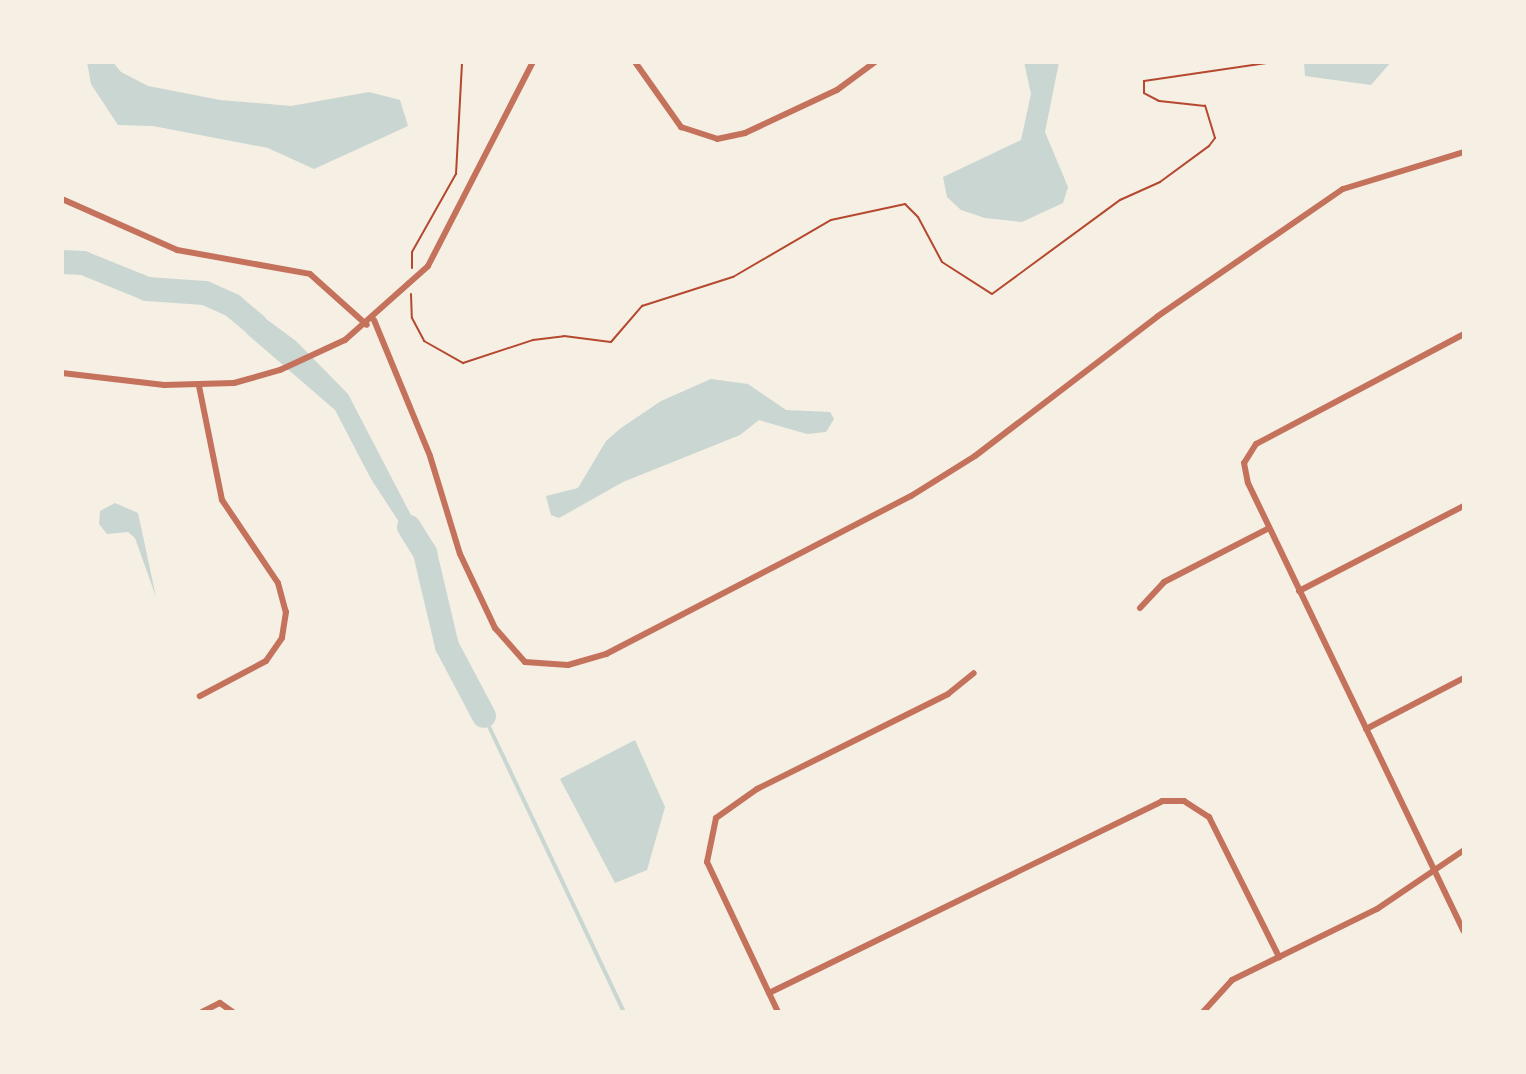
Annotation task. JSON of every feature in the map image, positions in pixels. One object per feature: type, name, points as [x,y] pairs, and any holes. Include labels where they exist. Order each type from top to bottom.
[{"type":"street","points":[[62,373],[199,386],[280,370],[322,353],[367,325],[412,284],[448,234],[497,124],[533,62]]},
{"type":"street","points":[[635,62],[681,127],[717,139],[745,133],[837,90],[875,62]]},
{"type":"street","points":[[374,320],[430,456],[460,554],[495,628],[525,662],[568,665],[606,654],[911,496],[975,456],[1146,324],[1343,189],[1464,152]]},
{"type":"street","points":[[62,199],[177,250],[310,274],[367,325]]},
{"type":"street","points":[[1464,334],[1256,444],[1244,463],[1248,483],[1269,528],[1464,931]]},
{"type":"street","points":[[199,386],[222,500],[278,583],[286,612],[282,638],[266,661],[200,696]]},
{"type":"street","points":[[1299,591],[1464,506]]},
{"type":"street","points":[[1140,608],[1164,582],[1269,528]]},
{"type":"street","points":[[778,1012],[707,862],[716,818],[757,789],[948,694],[974,673]]},
{"type":"street","points":[[1366,729],[1464,678]]},
{"type":"street","points":[[769,993],[1162,801],[1184,801],[1209,817],[1279,957]]},
{"type":"street","points":[[1203,1012],[1225,985],[1377,909],[1464,850]]},
{"type":"street","points":[[202,1012],[220,1003],[233,1012]]},
{"type":"path","points":[[462,62],[456,174],[412,252],[412,284],[416,327],[431,348],[463,363],[508,345],[564,336],[611,342],[642,306],[733,277],[831,220],[905,204],[918,217],[942,262],[992,294],[1120,200],[1160,182],[1209,146],[1215,138],[1205,106],[1150,98],[1144,93],[1144,81],[1272,62]]},
{"type":"shaded area","points":[[87,62],[113,62],[121,72],[148,86],[220,100],[291,106],[369,92],[400,100],[408,126],[314,169],[268,148],[153,126],[118,125],[91,84]]},
{"type":"shaded area","points":[[1024,62],[1059,62],[1045,132],[1068,187],[1063,203],[1022,222],[985,218],[961,210],[947,197],[943,177],[1021,140],[1031,94]]},
{"type":"shaded area","points":[[1304,62],[1391,62],[1371,85],[1305,76]]},
{"type":"shaded area","points":[[232,305],[258,313],[296,341],[348,394],[426,544],[425,553],[418,551],[371,479],[335,410],[247,334]]},
{"type":"shaded area","points":[[711,379],[748,384],[786,410],[830,412],[834,419],[826,432],[807,434],[759,420],[740,435],[623,482],[559,518],[551,515],[546,496],[578,488],[606,441],[621,428],[661,401]]},
{"type":"shaded area","points":[[115,503],[138,513],[156,597],[135,538],[128,532],[107,534],[99,524],[100,511]]},
{"type":"shaded area","points":[[635,740],[665,807],[647,870],[615,883],[560,779]]},
{"type":"waterway","points":[[62,262],[83,263],[147,289],[205,293],[232,305],[256,325]]},
{"type":"waterway","points":[[409,527],[425,553],[447,646],[484,716]]},
{"type":"waterway","points":[[484,716],[624,1012]]}]
